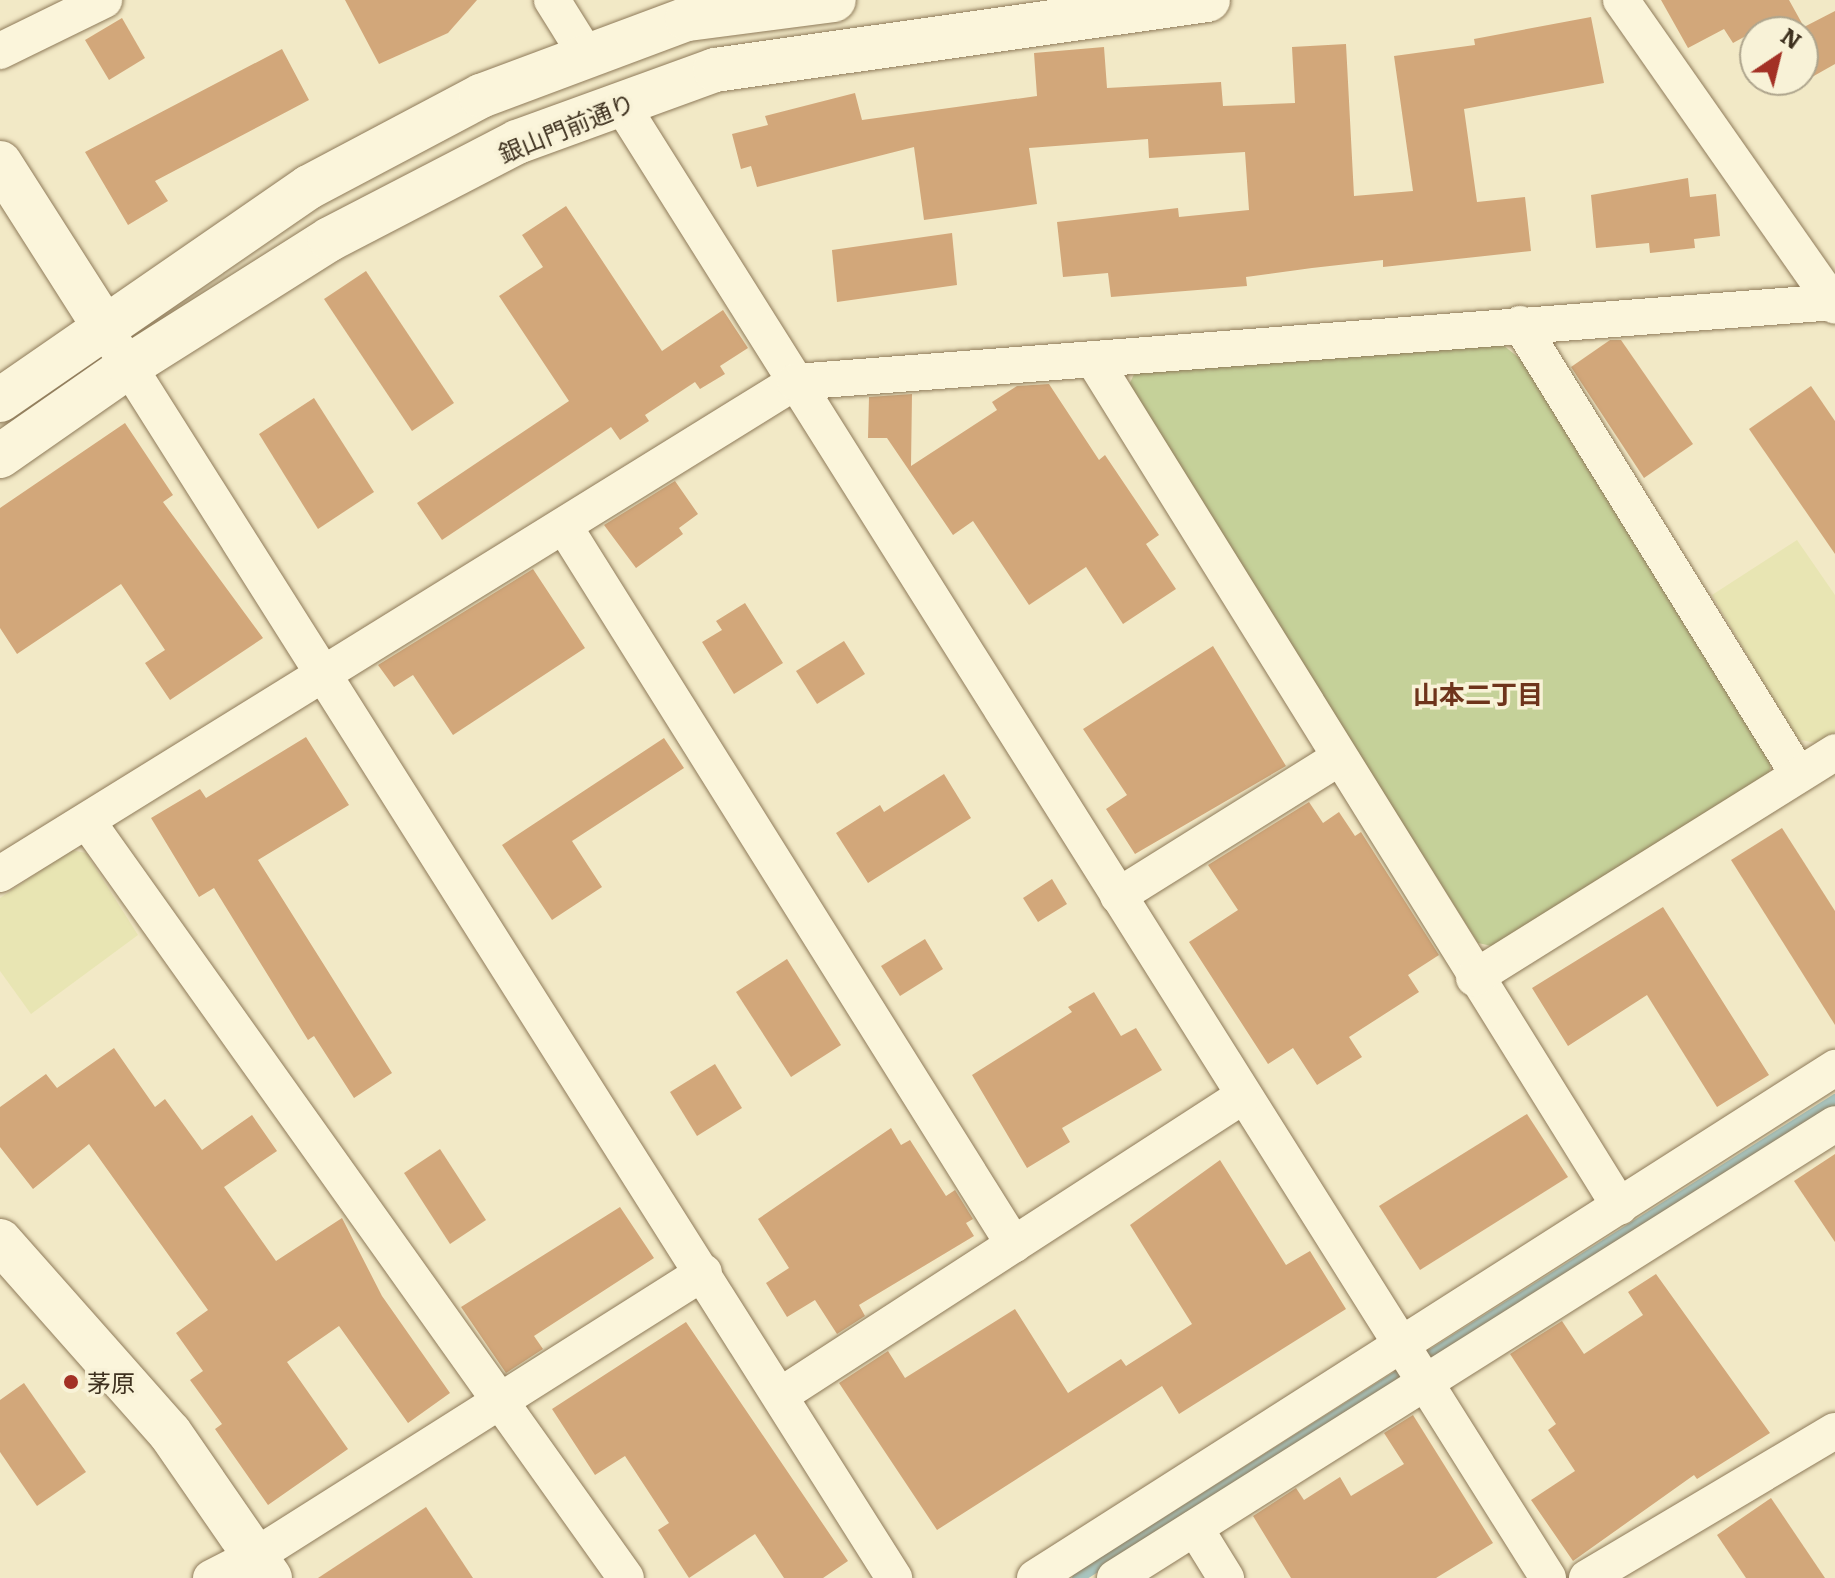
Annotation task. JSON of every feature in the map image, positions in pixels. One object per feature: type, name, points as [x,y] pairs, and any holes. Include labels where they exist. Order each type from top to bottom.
[{"type":"street","points":[[0,51],[104,0]]},
{"type":"street","points":[[552,0],[587,56]]},
{"type":"street","points":[[0,400],[309,187],[481,96],[687,19],[729,7],[834,0]]},
{"type":"street","name":"銀山門前通り","points":[[0,456],[129,366],[330,239],[517,142],[715,70],[1208,0]]},
{"type":"street","points":[[1621,0],[1834,304]]},
{"type":"street","points":[[621,104],[1548,1578]]},
{"type":"street","points":[[0,163],[704,1272],[894,1578]]},
{"type":"street","points":[[0,874],[795,382],[1520,324],[1834,304]]},
{"type":"street","points":[[1520,324],[1798,774]]},
{"type":"street","points":[[1093,359],[1474,978],[1620,1207]]},
{"type":"street","points":[[564,526],[1014,1245]]},
{"type":"street","points":[[1474,978],[1835,752]]},
{"type":"street","points":[[1118,896],[1339,758]]},
{"type":"street","points":[[87,821],[626,1578]]},
{"type":"street","points":[[1035,1578],[1835,1068]]},
{"type":"street","points":[[781,1395],[1243,1096]]},
{"type":"street","points":[[1115,1578],[1835,1124]]},
{"type":"street","points":[[0,1241],[170,1433],[263,1567]]},
{"type":"street","points":[[211,1578],[263,1567],[502,1400],[704,1272]]},
{"type":"street","points":[[1587,1578],[1835,1431]]},
{"type":"street","points":[[1195,1528],[1226,1578]]},
{"type":"shaded area","points":[[1797,540],[1835,595],[1835,732],[1816,743],[1796,739],[1712,595]]},
{"type":"shaded area","points":[[71,850],[86,853],[138,935],[31,1014],[0,971],[0,898]]},
{"type":"green space","points":[[1503,345],[1524,362],[1772,755],[1769,774],[1496,947],[1478,943],[1128,387],[1136,370]]},
{"type":"building","points":[[345,0],[477,0],[448,33],[379,64]]},
{"type":"building","points":[[1661,0],[1789,0],[1798,16],[1739,16],[1739,40],[1733,43],[1724,29],[1688,48]]},
{"type":"building","points":[[1835,11],[1835,64],[1819,73],[1819,19]]},
{"type":"building","points":[[1591,17],[1604,83],[1464,109],[1477,202],[1525,197],[1531,251],[1383,267],[1383,260],[1246,277],[1247,286],[1111,297],[1108,273],[1063,277],[1057,222],[1178,208],[1179,217],[1249,210],[1245,152],[1149,158],[1148,139],[1029,148],[1037,204],[924,220],[914,147],[757,187],[751,166],[741,169],[732,134],[768,125],[765,116],[855,93],[862,120],[1037,96],[1034,53],[1104,47],[1107,88],[1221,82],[1223,106],[1295,103],[1292,47],[1346,44],[1354,196],[1413,191],[1394,56],[1475,45],[1474,39]]},
{"type":"building","points":[[122,18],[145,58],[109,80],[85,40]]},
{"type":"building","points":[[282,49],[309,100],[155,181],[168,201],[128,225],[85,152]]},
{"type":"building","points":[[1688,178],[1690,197],[1716,194],[1720,236],[1694,239],[1695,248],[1650,253],[1649,243],[1596,248],[1591,195]]},
{"type":"building","points":[[566,206],[662,351],[723,310],[748,348],[720,366],[725,374],[700,389],[695,382],[645,415],[649,421],[620,440],[611,427],[442,540],[417,503],[569,401],[499,296],[543,267],[522,235]]},
{"type":"building","points":[[952,233],[957,285],[837,302],[832,250]]},
{"type":"building","points":[[366,271],[454,403],[412,431],[324,299]]},
{"type":"building","points":[[1610,340],[1621,340],[1693,444],[1644,478],[1571,367]]},
{"type":"building","points":[[1049,384],[1099,460],[1105,455],[1159,535],[1146,544],[1176,589],[1123,624],[1086,567],[1029,605],[973,521],[953,535],[887,438],[868,438],[869,397],[912,394],[911,466],[997,410],[992,402],[1017,386]]},
{"type":"building","points":[[1811,386],[1835,421],[1835,554],[1749,429]]},
{"type":"building","points":[[314,398],[374,492],[318,529],[259,434]]},
{"type":"building","points":[[125,423],[173,495],[163,502],[263,638],[170,700],[145,663],[165,650],[121,584],[17,654],[0,628],[0,508]]},
{"type":"building","points":[[675,481],[698,514],[679,528],[683,534],[636,568],[604,525]]},
{"type":"building","points":[[533,569],[585,648],[453,735],[413,675],[394,687],[378,665]]},
{"type":"building","points":[[745,603],[783,663],[734,694],[702,642],[722,630],[716,621]]},
{"type":"building","points":[[844,641],[865,674],[817,704],[796,671]]},
{"type":"building","points":[[1213,646],[1286,766],[1135,854],[1106,809],[1127,795],[1083,729]]},
{"type":"building","points":[[306,737],[349,805],[258,860],[392,1073],[354,1098],[314,1036],[308,1040],[214,888],[199,897],[151,818],[200,789],[206,798]]},
{"type":"building","points":[[664,738],[684,768],[572,841],[602,887],[552,920],[502,845]]},
{"type":"building","points":[[944,774],[971,818],[868,883],[836,833],[880,805],[884,812]]},
{"type":"building","points":[[1309,802],[1323,823],[1339,812],[1355,836],[1361,832],[1439,955],[1408,975],[1419,992],[1349,1037],[1362,1057],[1317,1085],[1293,1048],[1268,1064],[1189,942],[1238,910],[1208,865]]},
{"type":"building","points":[[1782,828],[1835,911],[1835,1025],[1731,860]]},
{"type":"building","points":[[1052,879],[1067,904],[1038,922],[1023,898]]},
{"type":"building","points":[[1663,907],[1769,1075],[1717,1107],[1647,995],[1568,1046],[1532,988]]},
{"type":"building","points":[[925,939],[943,969],[900,996],[881,966]]},
{"type":"building","points":[[787,959],[841,1045],[791,1077],[736,992]]},
{"type":"building","points":[[1094,992],[1121,1036],[1136,1028],[1162,1070],[1062,1128],[1070,1142],[1027,1168],[972,1075],[1072,1012],[1068,1007]]},
{"type":"building","points":[[114,1048],[155,1107],[165,1099],[202,1150],[252,1115],[277,1151],[224,1187],[276,1261],[342,1218],[382,1296],[450,1393],[408,1423],[339,1326],[287,1362],[348,1449],[268,1505],[215,1429],[222,1424],[190,1380],[203,1371],[176,1333],[208,1310],[89,1144],[33,1189],[0,1147],[0,1107],[46,1074],[57,1088]]},
{"type":"building","points":[[715,1064],[742,1108],[697,1136],[670,1092]]},
{"type":"building","points":[[1527,1114],[1568,1177],[1420,1270],[1379,1206]]},
{"type":"building","points":[[891,1128],[901,1145],[910,1140],[946,1196],[955,1190],[973,1219],[966,1223],[974,1236],[859,1305],[865,1316],[837,1334],[815,1300],[787,1317],[766,1283],[789,1268],[758,1219]]},
{"type":"building","points":[[440,1149],[486,1220],[450,1244],[404,1173]]},
{"type":"building","points":[[1835,1154],[1835,1242],[1794,1181]]},
{"type":"building","points":[[1220,1160],[1286,1265],[1310,1251],[1346,1309],[1179,1414],[1162,1386],[937,1530],[839,1383],[888,1351],[905,1378],[1015,1309],[1068,1393],[1121,1359],[1126,1366],[1192,1324],[1130,1225]]},
{"type":"building","points":[[620,1207],[654,1258],[534,1336],[543,1349],[506,1373],[461,1307]]},
{"type":"building","points":[[1656,1274],[1770,1433],[1697,1479],[1694,1475],[1573,1561],[1531,1500],[1575,1471],[1548,1430],[1556,1424],[1510,1354],[1562,1321],[1584,1354],[1643,1315],[1628,1292]]},
{"type":"building","points":[[686,1322],[848,1561],[823,1578],[784,1578],[755,1534],[689,1578],[658,1530],[669,1523],[625,1456],[595,1475],[552,1409]]},
{"type":"building","points":[[24,1383],[86,1472],[37,1506],[0,1452],[0,1400]]},
{"type":"building","points":[[1413,1415],[1493,1543],[1436,1578],[1291,1578],[1253,1516],[1296,1488],[1304,1500],[1340,1477],[1351,1496],[1404,1464],[1384,1433]]},
{"type":"building","points":[[1771,1498],[1825,1578],[1746,1578],[1717,1535]]},
{"type":"building","points":[[426,1507],[473,1578],[318,1578]]},
{"type":"waterway","points":[[1077,1578],[1835,1099]]},
{"type":"place","name":"茅原","points":[[71,1382]]},
{"type":"district","name":"山本二丁目","points":[[1478,693]]}]
